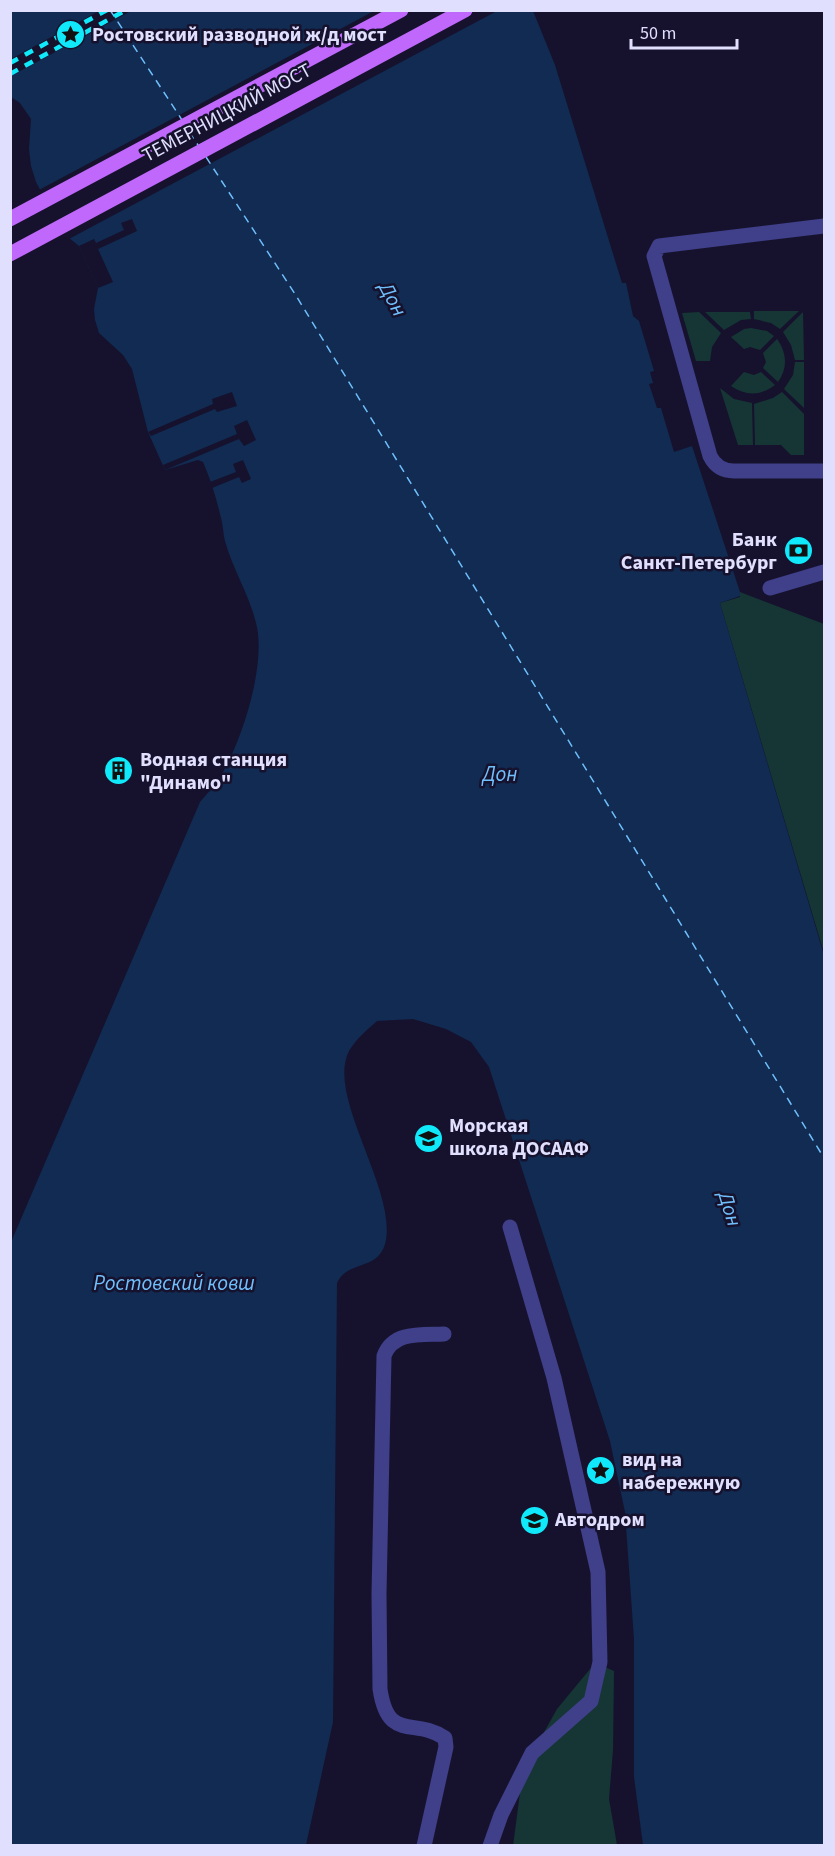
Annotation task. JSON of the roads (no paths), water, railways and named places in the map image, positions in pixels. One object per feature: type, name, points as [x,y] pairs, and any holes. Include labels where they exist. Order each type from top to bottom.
[{"type":"main road","name":"ТЕМЕРНИЦКИЙ МОСТ","points":[[10,219],[401,10]]},
{"type":"main road","name":"ТЕМЕРНИЦКИЙ МОСТ","points":[[10,254],[465,10]]},
{"type":"street","points":[[825,226],[659,246],[654,256],[710,456],[716,464],[724,470],[734,471],[825,471]]},
{"type":"street","points":[[770,588],[825,572]]},
{"type":"street","points":[[490,1845],[501,1815],[532,1753],[591,1701],[600,1662],[598,1572],[554,1378],[510,1227]]},
{"type":"street","points":[[424,1845],[446,1747],[445,1738],[438,1733],[393,1722],[382,1703],[380,1689],[379,1594],[384,1356],[392,1341],[410,1336],[444,1334]]},
{"type":"water","name":"Дон","points":[[11,11],[533,11],[555,65],[622,283],[626,283],[633,316],[639,321],[654,371],[650,372],[653,383],[649,384],[657,408],[661,408],[674,452],[692,446],[740,592],[740,596],[720,603],[824,955],[824,1845],[643,1845],[634,1777],[634,1639],[625,1512],[610,1441],[489,1067],[471,1042],[446,1029],[413,1019],[377,1021],[349,1051],[344,1070],[346,1092],[353,1116],[381,1194],[386,1218],[386,1240],[383,1250],[377,1257],[348,1271],[337,1283],[333,1722],[306,1845],[11,1846],[11,1242],[200,802],[220,777],[236,744],[255,680],[259,640],[253,612],[228,552],[217,501],[203,462],[198,460],[165,470],[148,432],[132,369],[123,355],[99,333],[94,309],[98,288],[79,246],[63,233],[36,182],[29,149],[31,119],[20,103],[11,97]]},
{"type":"railway","points":[[10,63],[107,10]]},
{"type":"railway","points":[[10,74],[126,10]]},
{"type":"place","name":"Ростовский разводной ж/д мост","points":[[71,35]]},
{"type":"place","name":"Банк Санкт-Петербург","points":[[798,551]]},
{"type":"place","name":"Водная станция \"Динамо\"","points":[[119,771]]},
{"type":"place","name":"Морская школа ДОСААФ","points":[[428,1138]]},
{"type":"place","name":"вид на набережную","points":[[601,1471]]},
{"type":"place","name":"Автодром","points":[[534,1520]]},
{"type":"water label","name":"Ростовский ковш","points":[[174,1283]]}]
